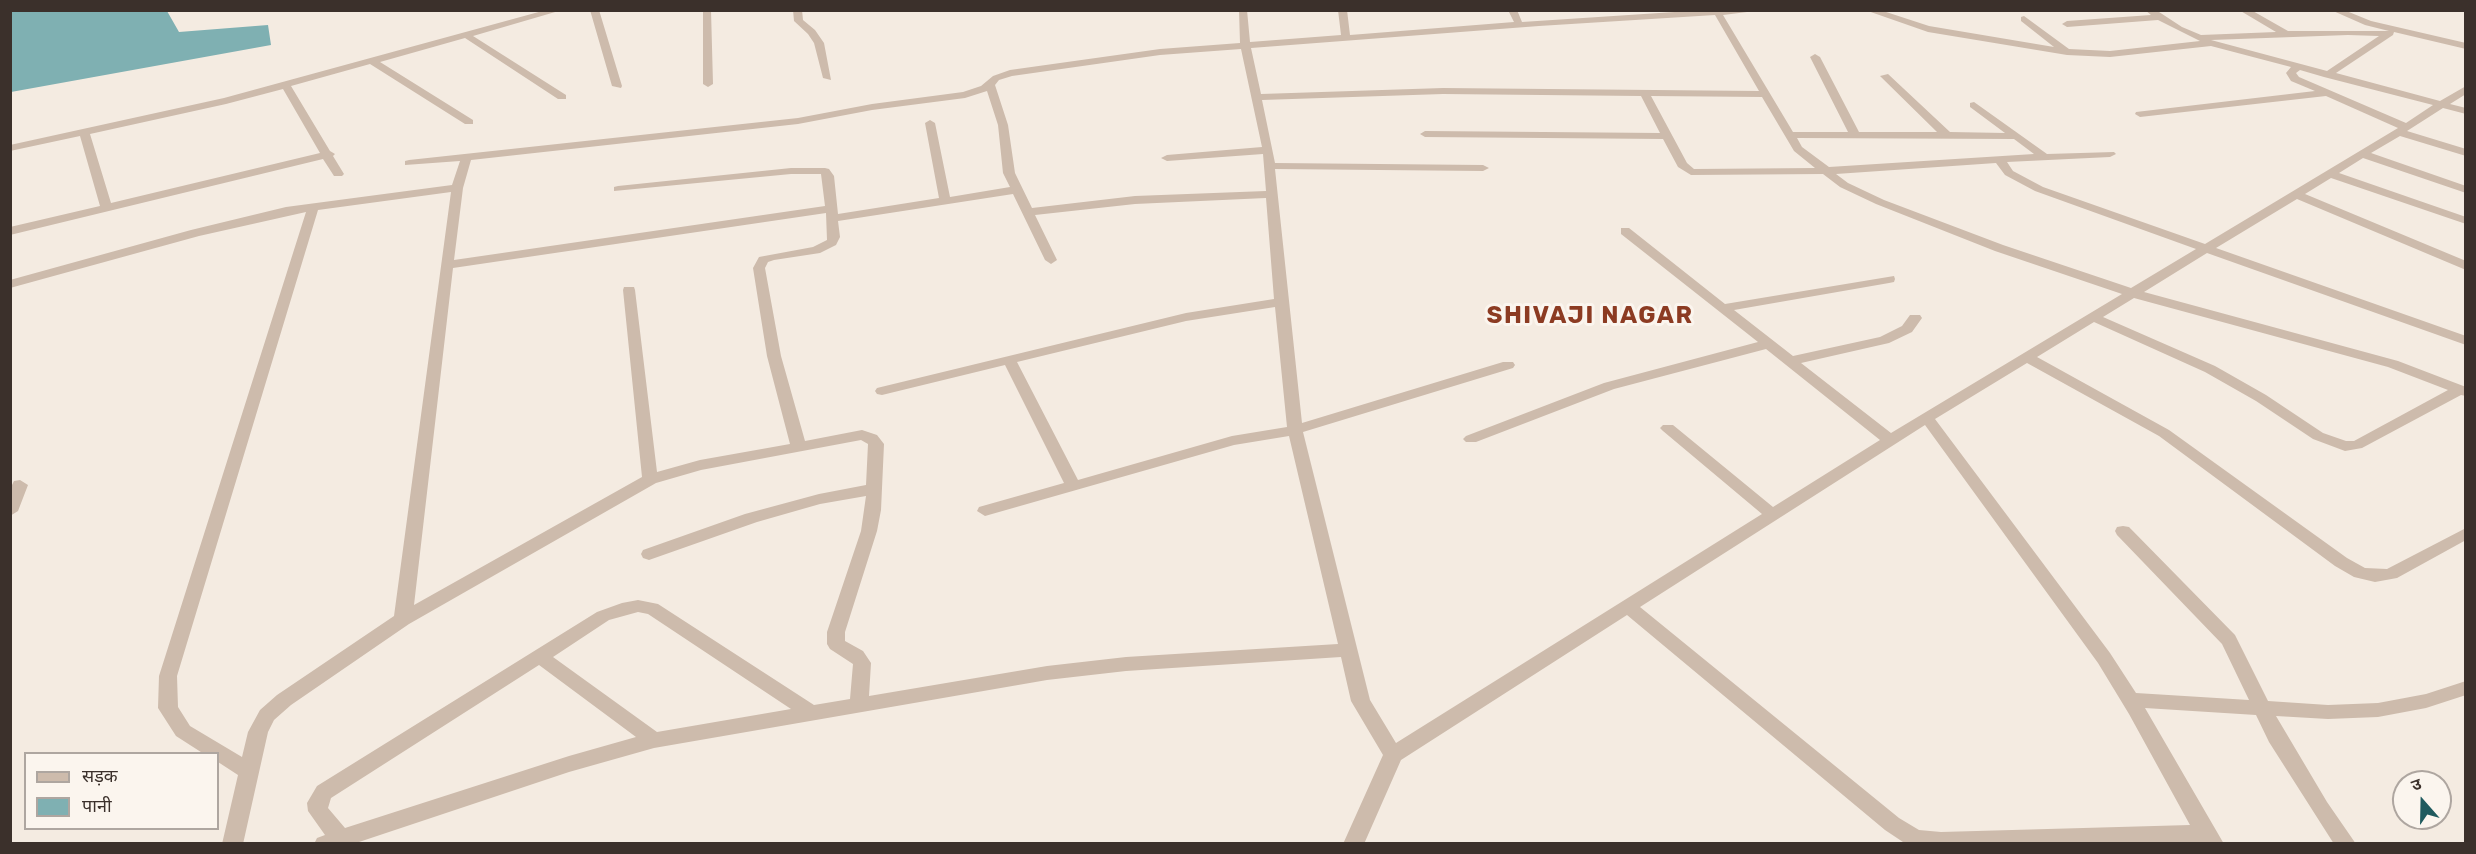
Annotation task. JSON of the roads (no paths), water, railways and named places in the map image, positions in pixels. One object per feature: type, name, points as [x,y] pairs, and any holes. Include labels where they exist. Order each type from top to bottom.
[{"type":"street","points":[[10,148],[286,86],[558,10]]},
{"type":"street","points":[[594,10],[617,86]]},
{"type":"street","points":[[707,10],[708,84]]},
{"type":"street","points":[[797,10],[799,21],[812,32],[819,43],[828,78]]},
{"type":"street","points":[[1243,10],[1245,44],[1268,150],[1270,194],[1295,430],[1361,701],[1393,755]]},
{"type":"street","points":[[1342,10],[1346,37]]},
{"type":"street","points":[[1512,10],[1518,24]]},
{"type":"street","points":[[1533,10],[1539,22]]},
{"type":"street","points":[[409,163],[798,121],[872,107],[965,94],[990,85],[1002,76],[1026,70],[1160,52],[1654,13],[1759,10]]},
{"type":"street","points":[[1869,10],[1928,29],[2067,52],[2110,54],[2211,43]]},
{"type":"street","points":[[2150,10],[2196,37],[2211,43],[2466,111]]},
{"type":"street","points":[[2243,10],[2286,33]]},
{"type":"street","points":[[2335,10],[2391,32],[2466,46]]},
{"type":"street","points":[[1717,11],[1798,148],[1824,171],[1880,202],[1999,248],[2132,293],[2351,351],[2394,364],[2462,391]]},
{"type":"street","points":[[2067,24],[2161,17]]},
{"type":"street","points":[[2024,19],[2067,52]]},
{"type":"street","points":[[2196,37],[2391,32]]},
{"type":"street","points":[[2326,75],[2391,32]]},
{"type":"street","points":[[468,36],[562,97]]},
{"type":"street","points":[[1815,57],[1855,135]]},
{"type":"street","points":[[373,62],[469,122]]},
{"type":"street","points":[[2297,67],[2292,76],[2402,130],[2466,153]]},
{"type":"street","points":[[1885,76],[1947,136]]},
{"type":"street","points":[[990,85],[1003,125],[1009,173],[1051,260]]},
{"type":"street","points":[[286,86],[329,154],[338,174]]},
{"type":"street","points":[[1353,843],[1393,755],[1926,417],[2330,174],[2466,89]]},
{"type":"street","points":[[1255,97],[1454,91],[1767,94]]},
{"type":"street","points":[[1644,92],[1682,165],[1691,172],[1824,171],[2109,154]]},
{"type":"street","points":[[2140,114],[2326,93]]},
{"type":"street","points":[[1974,105],[2045,157]]},
{"type":"street","points":[[930,123],[945,201]]},
{"type":"street","points":[[84,133],[107,208]]},
{"type":"street","points":[[1425,134],[1667,136]]},
{"type":"street","points":[[1791,135],[2016,136]]},
{"type":"street","points":[[1167,158],[1268,150]]},
{"type":"street","points":[[10,231],[329,154]]},
{"type":"street","points":[[2362,154],[2466,190]]},
{"type":"street","points":[[403,619],[457,188],[467,156]]},
{"type":"street","points":[[1999,159],[2009,173],[2039,189],[2466,341]]},
{"type":"street","points":[[1268,166],[1483,168]]},
{"type":"street","points":[[618,189],[815,170],[825,171],[828,176],[832,213],[834,237],[832,242],[816,250],[771,257],[760,264],[774,356],[798,445]]},
{"type":"street","points":[[2330,174],[2466,221]]},
{"type":"street","points":[[10,284],[195,232],[314,207],[457,188]]},
{"type":"street","points":[[447,265],[1016,190]]},
{"type":"street","points":[[1027,212],[1162,198],[1270,194]]},
{"type":"street","points":[[2296,194],[2466,266]]},
{"type":"street","points":[[217,752],[183,731],[168,708],[168,676],[314,207]]},
{"type":"street","points":[[1625,231],[1890,440]]},
{"type":"street","points":[[1724,308],[1889,279]]},
{"type":"street","points":[[629,290],[650,479]]},
{"type":"street","points":[[882,391],[1211,311],[1281,302]]},
{"type":"street","points":[[2093,317],[2210,369],[2261,398],[2318,436],[2345,447],[2357,445],[2462,391]]},
{"type":"street","points":[[1790,361],[1884,340],[1907,329],[1915,318]]},
{"type":"street","points":[[1472,440],[1609,386],[1768,344]]},
{"type":"street","points":[[2027,357],[2164,433],[2341,562],[2360,573],[2375,576],[2391,574],[2466,533]]},
{"type":"street","points":[[1009,360],[1073,486]]},
{"type":"street","points":[[984,511],[1232,441],[1295,430],[1508,365]]},
{"type":"street","points":[[1628,606],[1892,824],[1915,838],[1941,841],[2210,838],[2104,658],[1926,417]]},
{"type":"street","points":[[1668,428],[1772,514]]},
{"type":"street","points":[[232,843],[258,732],[267,715],[284,700],[403,619],[650,479],[700,465],[846,436],[872,438],[876,444],[869,531],[836,632],[836,644],[857,656],[862,663],[859,705]]},
{"type":"street","points":[[10,511],[20,485]]},
{"type":"street","points":[[649,554],[751,518],[819,499],[874,489]]},
{"type":"street","points":[[2123,531],[2229,640],[2262,708],[2296,769],[2346,843]]},
{"type":"street","points":[[811,713],[652,608],[638,606],[603,616],[324,792],[317,802],[318,811],[333,841],[569,764],[654,740],[859,705],[1047,672],[1126,664],[1349,650]]},
{"type":"street","points":[[538,656],[654,740]]},
{"type":"street","points":[[2130,700],[2328,712],[2378,710],[2426,701],[2466,688]]},
{"type":"street","points":[[219,753],[248,771]]},
{"type":"water","points":[[11,10],[167,11],[179,32],[268,25],[271,45],[11,92]]},
{"type":"district","name":"SHIVAJI NAGAR","points":[[1590,316]]}]
